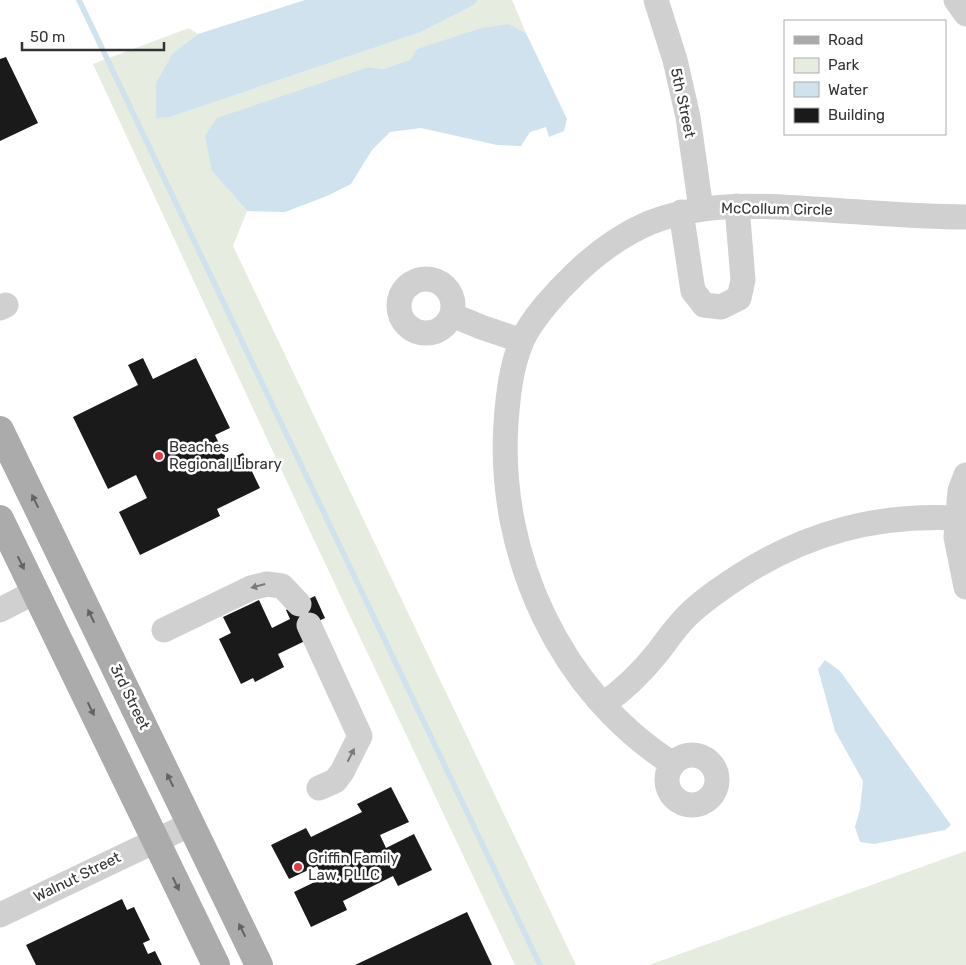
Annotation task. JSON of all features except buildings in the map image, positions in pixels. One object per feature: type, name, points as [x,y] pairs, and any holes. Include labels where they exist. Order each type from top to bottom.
[{"type":"main road","name":"3rd Street","points":[[0,430],[259,965]]},
{"type":"main road","points":[[0,519],[216,965]]},
{"type":"main road","points":[[35,592],[72,577]]},
{"type":"street","name":"5th Street","points":[[656,0],[675,60],[688,117],[694,291],[704,304],[721,307],[739,298],[743,280],[737,206]]},
{"type":"street","points":[[956,0],[966,14]]},
{"type":"street","name":"McCollum Circle","points":[[673,764],[656,754],[623,726],[572,668],[540,609],[526,574],[510,513],[504,445],[511,380],[522,341],[558,290],[598,252],[629,232],[691,210],[762,206],[966,217]]},
{"type":"street","points":[[452,315],[522,341]]},
{"type":"street","points":[[966,475],[960,491],[956,537],[966,587]]},
{"type":"street","points":[[603,704],[618,694],[636,677],[688,615],[714,592],[756,565],[805,541],[857,525],[925,516],[957,518]]},
{"type":"street","points":[[164,630],[251,588],[268,584],[282,586],[304,614],[360,736],[342,772],[335,781],[319,788]]},
{"type":"street","points":[[0,610],[35,592]]},
{"type":"street","name":"Walnut Street","points":[[0,914],[191,824]]},
{"type":"green space","points":[[478,0],[512,0],[526,33],[509,24],[417,49],[411,60],[383,69],[369,67],[212,171],[247,211],[233,246],[576,965],[515,965],[315,542],[93,64],[189,28],[198,34],[173,53],[170,117],[421,32],[474,5]]},
{"type":"green space","points":[[966,851],[966,965],[649,965]]},
{"type":"water","points":[[305,0],[478,0],[474,5],[421,32],[170,117],[156,118],[156,83],[173,53],[198,34]]},
{"type":"water","points":[[509,24],[526,33],[567,119],[564,131],[549,137],[546,127],[530,132],[521,146],[497,145],[421,128],[390,132],[372,150],[351,184],[327,196],[285,212],[247,211],[212,171],[205,136],[217,118],[369,67],[383,69],[410,60],[417,49],[482,28]]},
{"type":"water","points":[[825,660],[840,671],[951,825],[945,830],[874,844],[860,842],[855,827],[860,809],[863,781],[835,731],[818,669]]},
{"type":"waterway","points":[[79,0],[540,965]]},
{"type":"place","name":"Beaches Regional Library","points":[[159,456]]},
{"type":"place","name":"Griffin Family Law, PLLC","points":[[298,867]]}]
